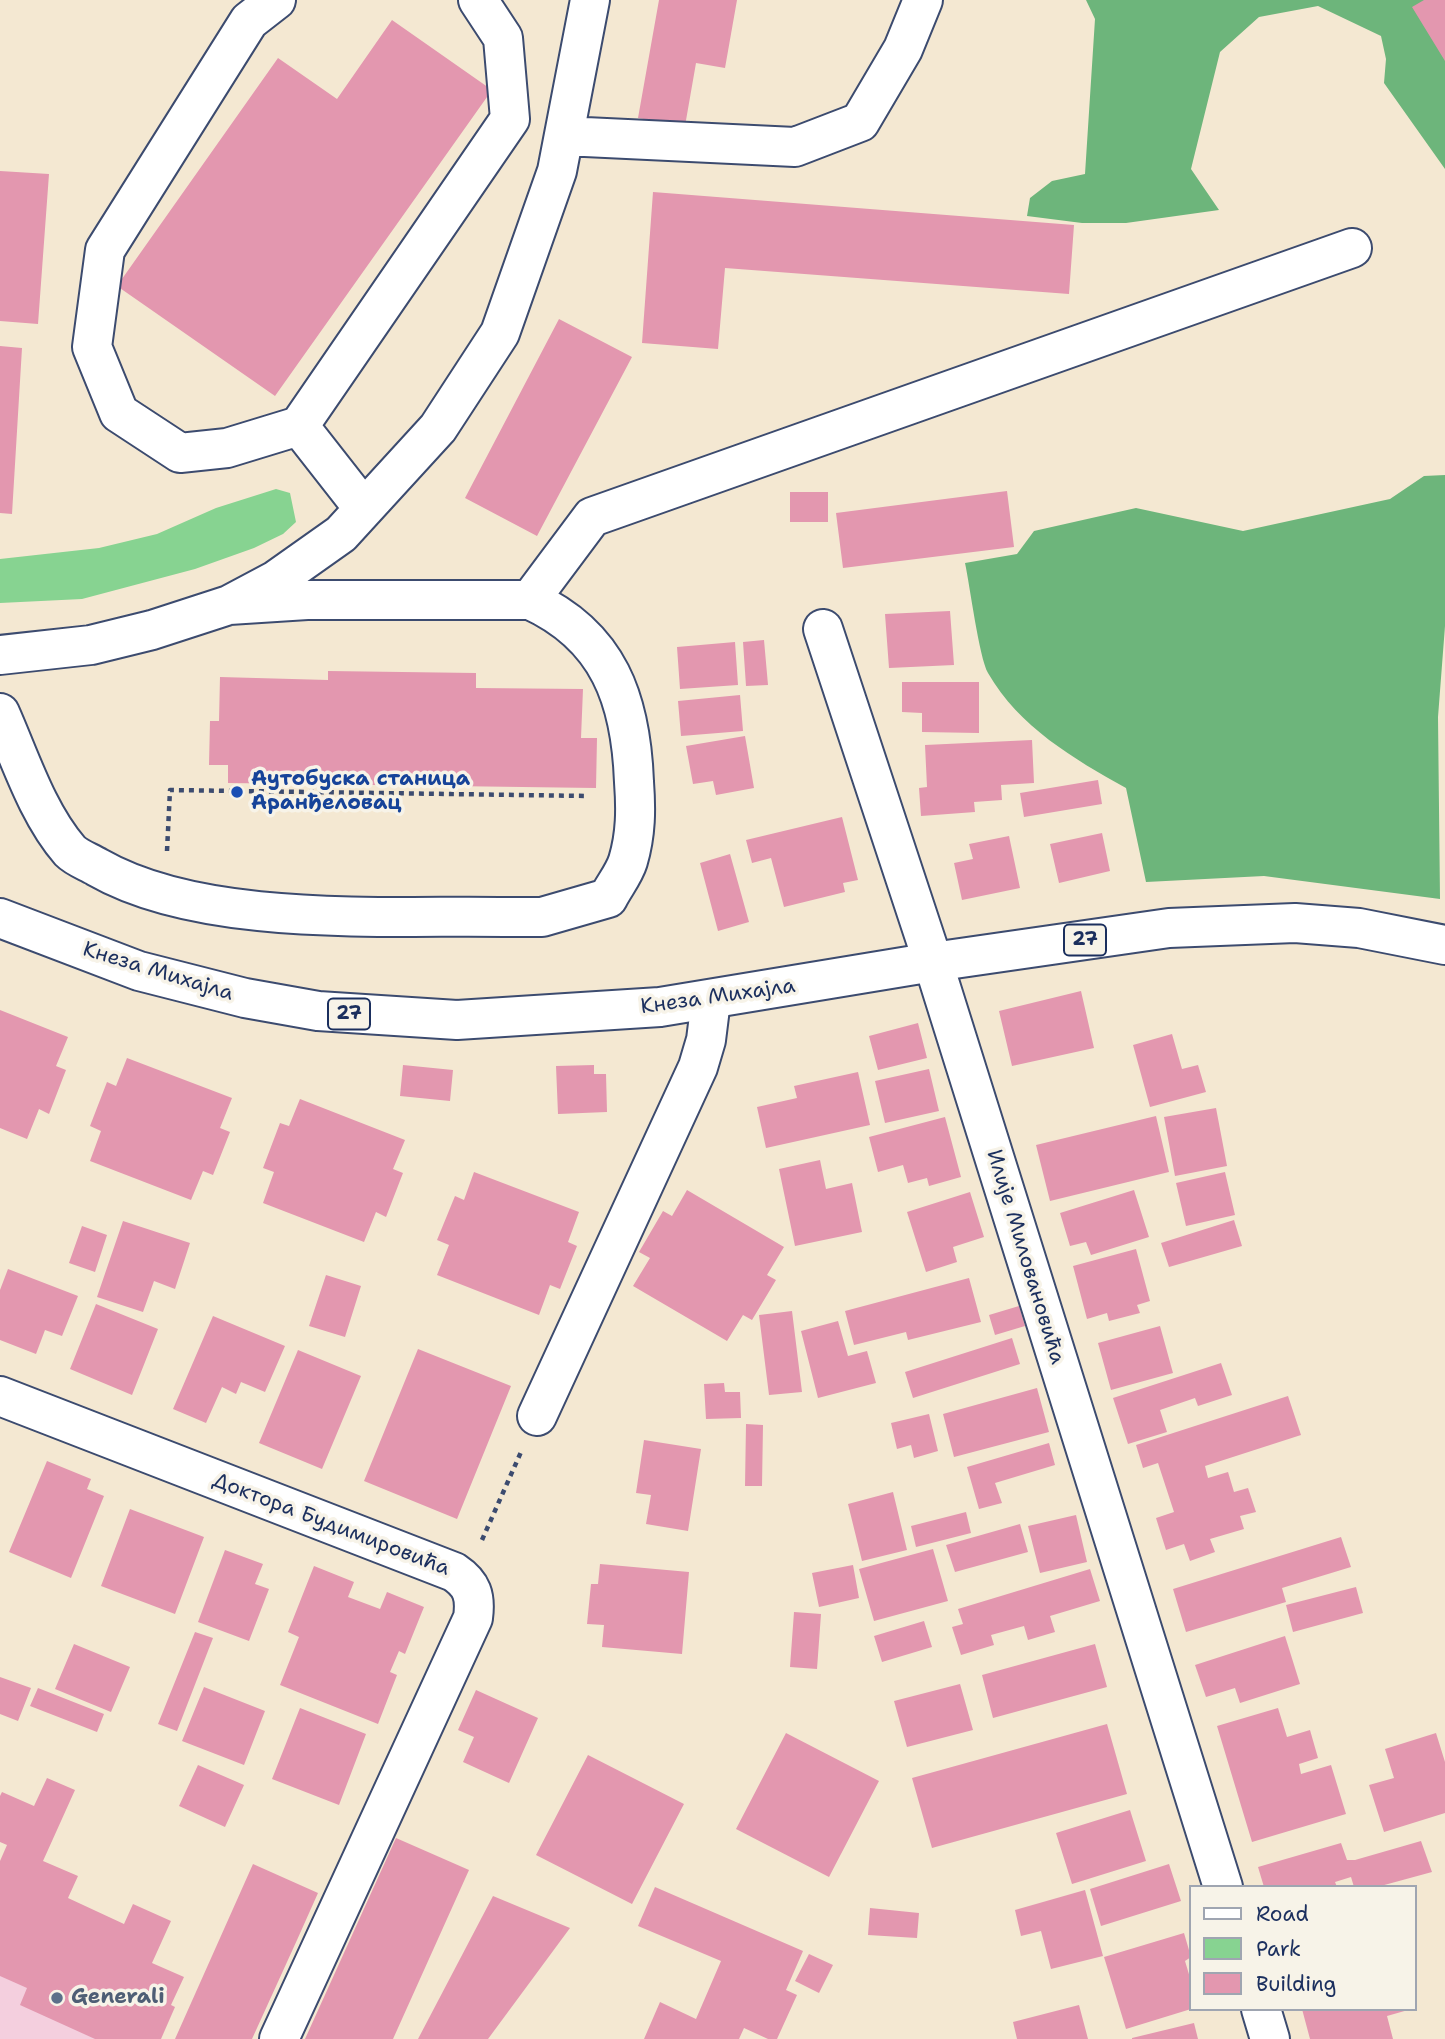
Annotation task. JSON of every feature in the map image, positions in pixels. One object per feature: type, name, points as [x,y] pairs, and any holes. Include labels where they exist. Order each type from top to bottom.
[{"type":"street","points":[[276,0],[249,21],[105,250],[92,347],[118,413],[180,453],[226,448],[299,426],[510,119],[503,38],[478,0]]},
{"type":"street","points":[[0,655],[91,645],[152,630],[229,605],[276,580],[341,534],[438,428],[499,333],[557,171],[590,0]]},
{"type":"street","points":[[564,136],[795,148],[860,121],[903,49],[923,0]]},
{"type":"street","points":[[530,600],[592,517],[1352,248]]},
{"type":"street","points":[[299,426],[364,509]]},
{"type":"street","points":[[0,713],[42,807],[71,852],[115,877],[161,896],[291,914],[542,917],[608,898],[628,863],[636,823],[632,736],[609,669],[587,639],[559,614],[530,600],[307,600],[229,605]]},
{"type":"street","name":"Илије Миловановића","points":[[823,629],[933,962],[1222,1885]]},
{"type":"street","name":"Кнеза Михајла","points":[[0,918],[139,971],[245,998],[318,1011],[457,1020],[616,1012],[711,1000],[933,962],[1169,929],[1238,923],[1295,923],[1359,929],[1445,945]]},
{"type":"street","points":[[537,1416],[698,1067],[706,1040],[711,1000]]},
{"type":"street","name":"Доктора Будимировића","points":[[0,1396],[454,1572],[465,1579],[472,1589],[475,1603],[473,1618],[279,2039]]},
{"type":"street","points":[[1262,2011],[1270,2039]]},
{"type":"path","points":[[167,853],[170,790],[588,796]]},
{"type":"path","points":[[465,1579],[537,1416]]},
{"type":"shaded area","points":[[0,1973],[33,1988],[100,2039],[0,2039]]},
{"type":"green space","points":[[1086,0],[1445,0],[1445,169],[1384,83],[1386,59],[1381,36],[1318,6],[1259,17],[1220,52],[1191,169],[1219,210],[1126,223],[1082,223],[1027,216],[1030,198],[1052,181],[1085,174],[1095,19]]},
{"type":"green space","points":[[1445,475],[1445,626],[1438,717],[1440,899],[1264,876],[1146,882],[1126,788],[1049,740],[1015,710],[988,673],[978,637],[965,563],[1017,554],[1034,531],[1136,508],[1243,531],[1390,499],[1424,476]]},
{"type":"green space","points":[[276,489],[290,493],[296,522],[283,534],[254,548],[195,569],[82,599],[0,603],[0,559],[99,548],[157,534],[216,508]]},
{"type":"building","points":[[659,0],[737,0],[725,68],[696,63],[685,126],[638,118]]},
{"type":"building","points":[[1424,0],[1445,0],[1445,61],[1412,7]]},
{"type":"building","points":[[392,20],[492,90],[275,396],[117,286],[278,58],[337,99]]},
{"type":"building","points":[[0,171],[49,174],[38,324],[0,321]]},
{"type":"building","points":[[653,192],[1074,225],[1069,294],[725,268],[718,349],[642,343]]},
{"type":"building","points":[[559,319],[632,357],[537,536],[465,498]]},
{"type":"building","points":[[0,346],[22,348],[12,514],[0,513]]},
{"type":"building","points":[[1007,491],[1014,547],[843,568],[836,513]]},
{"type":"building","points":[[790,492],[828,492],[828,522],[790,522]]},
{"type":"building","points":[[950,611],[954,665],[889,668],[885,614]]},
{"type":"building","points":[[764,640],[768,685],[746,686],[743,642]]},
{"type":"building","points":[[735,642],[738,685],[680,689],[677,647]]},
{"type":"building","points":[[328,671],[476,673],[476,688],[583,689],[581,738],[597,738],[596,788],[228,783],[228,765],[209,765],[210,721],[219,721],[220,677],[328,680]]},
{"type":"building","points":[[902,682],[979,682],[979,733],[922,732],[922,713],[902,712]]},
{"type":"building","points":[[740,695],[743,731],[681,736],[678,701]]},
{"type":"building","points":[[745,736],[754,788],[716,795],[713,781],[693,784],[686,746]]},
{"type":"building","points":[[1032,740],[1034,783],[1001,785],[1002,800],[974,802],[975,812],[921,816],[919,788],[927,787],[925,745]]},
{"type":"building","points":[[1098,780],[1102,804],[1024,817],[1020,793]]},
{"type":"building","points":[[842,817],[858,880],[843,883],[845,892],[784,907],[771,858],[752,863],[746,840]]},
{"type":"building","points":[[1102,833],[1110,871],[1059,883],[1050,844]]},
{"type":"building","points":[[1009,836],[1020,888],[962,900],[954,863],[973,859],[969,844]]},
{"type":"building","points":[[730,854],[749,922],[718,931],[700,863]]},
{"type":"building","points":[[1081,991],[1094,1048],[1012,1066],[999,1011]]},
{"type":"building","points":[[0,1010],[68,1037],[56,1066],[66,1070],[49,1114],[39,1109],[27,1139],[0,1128]]},
{"type":"building","points":[[918,1023],[927,1058],[878,1070],[869,1036]]},
{"type":"building","points":[[1172,1034],[1182,1069],[1198,1065],[1206,1092],[1150,1107],[1133,1045]]},
{"type":"building","points":[[127,1058],[232,1098],[220,1128],[230,1132],[213,1175],[203,1171],[191,1200],[90,1161],[101,1131],[90,1126],[107,1082],[116,1086]]},
{"type":"building","points":[[403,1065],[453,1070],[450,1101],[400,1096]]},
{"type":"building","points":[[594,1065],[594,1074],[606,1074],[607,1112],[558,1114],[556,1066]]},
{"type":"building","points":[[929,1069],[939,1111],[885,1123],[875,1081]]},
{"type":"building","points":[[858,1072],[870,1125],[766,1148],[757,1107],[797,1098],[794,1086]]},
{"type":"building","points":[[300,1099],[405,1140],[393,1169],[403,1173],[386,1217],[376,1212],[364,1242],[263,1203],[274,1172],[263,1168],[280,1123],[289,1126]]},
{"type":"building","points":[[1216,1108],[1227,1166],[1175,1176],[1164,1117]]},
{"type":"building","points":[[1156,1116],[1169,1172],[1050,1201],[1036,1145]]},
{"type":"building","points":[[945,1117],[961,1177],[929,1186],[927,1178],[908,1183],[903,1165],[878,1172],[869,1137]]},
{"type":"building","points":[[820,1160],[826,1189],[852,1183],[862,1232],[795,1246],[779,1169]]},
{"type":"building","points":[[474,1172],[579,1212],[568,1242],[577,1246],[560,1289],[550,1285],[539,1315],[437,1275],[449,1245],[437,1240],[455,1196],[464,1200]]},
{"type":"building","points":[[1225,1172],[1235,1215],[1186,1226],[1176,1183]]},
{"type":"building","points":[[687,1190],[784,1247],[767,1275],[776,1280],[752,1320],[743,1315],[727,1341],[633,1286],[650,1258],[639,1252],[663,1211],[672,1216]]},
{"type":"building","points":[[1134,1190],[1149,1237],[1091,1255],[1086,1242],[1070,1246],[1060,1213]]},
{"type":"building","points":[[970,1192],[984,1237],[953,1247],[957,1262],[926,1272],[907,1212]]},
{"type":"building","points":[[1234,1220],[1242,1246],[1169,1267],[1161,1243]]},
{"type":"building","points":[[123,1221],[190,1243],[175,1289],[154,1281],[143,1312],[97,1297]]},
{"type":"building","points":[[82,1226],[107,1235],[95,1272],[69,1263]]},
{"type":"building","points":[[1136,1249],[1150,1301],[1137,1305],[1140,1313],[1109,1321],[1107,1313],[1087,1319],[1073,1266]]},
{"type":"building","points":[[8,1269],[78,1296],[62,1336],[45,1330],[36,1354],[0,1340],[0,1290]]},
{"type":"building","points":[[326,1275],[361,1286],[345,1337],[309,1326]]},
{"type":"building","points":[[969,1278],[981,1322],[908,1340],[906,1332],[854,1345],[845,1311]]},
{"type":"building","points":[[96,1304],[158,1329],[132,1395],[70,1369]]},
{"type":"building","points":[[1019,1306],[1025,1326],[995,1335],[989,1315]]},
{"type":"building","points":[[792,1311],[802,1392],[769,1395],[759,1315]]},
{"type":"building","points":[[213,1316],[285,1346],[265,1392],[241,1382],[236,1394],[222,1387],[206,1423],[173,1409]]},
{"type":"building","points":[[838,1321],[848,1356],[867,1351],[876,1383],[818,1398],[801,1331]]},
{"type":"building","points":[[1160,1326],[1173,1373],[1111,1390],[1098,1343]]},
{"type":"building","points":[[1012,1338],[1020,1364],[913,1398],[905,1372]]},
{"type":"building","points":[[418,1349],[511,1386],[457,1519],[364,1481]]},
{"type":"building","points":[[298,1350],[361,1376],[322,1469],[259,1443]]},
{"type":"building","points":[[1221,1363],[1232,1395],[1198,1406],[1195,1398],[1160,1410],[1167,1432],[1128,1444],[1113,1398]]},
{"type":"building","points":[[724,1383],[725,1392],[740,1392],[741,1418],[706,1419],[704,1384]]},
{"type":"building","points":[[1037,1388],[1049,1432],[954,1457],[943,1414]]},
{"type":"building","points":[[1288,1396],[1301,1435],[1205,1466],[1208,1478],[1228,1472],[1234,1492],[1248,1488],[1256,1512],[1240,1516],[1244,1529],[1210,1539],[1215,1552],[1190,1561],[1184,1544],[1166,1550],[1156,1518],[1174,1512],[1158,1463],[1143,1468],[1136,1445]]},
{"type":"building","points":[[929,1414],[938,1451],[914,1458],[911,1445],[897,1449],[891,1423]]},
{"type":"building","points":[[746,1424],[763,1425],[762,1486],[745,1486]]},
{"type":"building","points":[[644,1440],[701,1449],[688,1531],[646,1524],[651,1495],[636,1493]]},
{"type":"building","points":[[1049,1443],[1055,1465],[995,1483],[1002,1503],[979,1509],[967,1467]]},
{"type":"building","points":[[47,1461],[91,1479],[87,1489],[104,1496],[71,1578],[9,1552]]},
{"type":"building","points":[[893,1492],[907,1550],[862,1561],[848,1504]]},
{"type":"building","points":[[130,1509],[204,1537],[175,1614],[101,1586]]},
{"type":"building","points":[[966,1512],[971,1533],[916,1547],[911,1526]]},
{"type":"building","points":[[1076,1515],[1087,1562],[1040,1573],[1028,1526]]},
{"type":"building","points":[[1020,1524],[1028,1552],[955,1572],[946,1545]]},
{"type":"building","points":[[1341,1537],[1351,1567],[1282,1588],[1286,1602],[1186,1632],[1173,1589]]},
{"type":"building","points":[[933,1549],[948,1601],[874,1621],[859,1569]]},
{"type":"building","points":[[225,1550],[263,1564],[255,1584],[269,1589],[249,1641],[198,1622]]},
{"type":"building","points":[[600,1564],[689,1572],[682,1654],[602,1647],[604,1625],[587,1624],[591,1584],[598,1584]]},
{"type":"building","points":[[853,1565],[859,1598],[819,1607],[812,1573]]},
{"type":"building","points":[[314,1566],[354,1582],[348,1597],[380,1609],[387,1592],[424,1607],[405,1654],[399,1651],[390,1672],[397,1675],[378,1724],[280,1685],[299,1637],[288,1632]]},
{"type":"building","points":[[1090,1569],[1100,1601],[1050,1616],[1055,1632],[1028,1640],[1024,1626],[991,1635],[994,1645],[961,1655],[952,1627],[963,1624],[958,1609]]},
{"type":"building","points":[[1356,1587],[1363,1613],[1293,1632],[1286,1605]]},
{"type":"building","points":[[794,1612],[821,1614],[817,1669],[790,1667]]},
{"type":"building","points":[[924,1621],[932,1647],[882,1662],[874,1636]]},
{"type":"building","points":[[195,1632],[213,1638],[177,1731],[158,1724]]},
{"type":"building","points":[[1285,1636],[1300,1684],[1240,1703],[1235,1688],[1206,1697],[1195,1665]]},
{"type":"building","points":[[74,1644],[130,1667],[111,1712],[55,1689]]},
{"type":"building","points":[[1095,1644],[1107,1687],[993,1718],[982,1675]]},
{"type":"building","points":[[0,1677],[31,1688],[18,1721],[0,1714]]},
{"type":"building","points":[[960,1684],[973,1730],[907,1747],[894,1701]]},
{"type":"building","points":[[204,1687],[265,1711],[244,1765],[182,1741]]},
{"type":"building","points":[[38,1688],[104,1714],[97,1732],[30,1706]]},
{"type":"building","points":[[476,1690],[538,1718],[509,1783],[463,1762],[474,1737],[458,1730]]},
{"type":"building","points":[[300,1708],[366,1734],[339,1805],[272,1779]]},
{"type":"building","points":[[1278,1708],[1287,1737],[1310,1730],[1318,1758],[1299,1764],[1301,1774],[1331,1765],[1346,1814],[1252,1842],[1217,1726]]},
{"type":"building","points":[[1107,1724],[1127,1794],[932,1848],[912,1778]]},
{"type":"building","points":[[786,1733],[879,1781],[829,1877],[736,1829]]},
{"type":"building","points":[[1436,1733],[1445,1762],[1445,1813],[1384,1832],[1369,1785],[1394,1778],[1385,1749]]},
{"type":"building","points":[[588,1755],[684,1804],[632,1904],[536,1855]]},
{"type":"building","points":[[198,1765],[244,1785],[225,1827],[179,1806]]},
{"type":"building","points":[[47,1778],[75,1790],[43,1861],[78,1876],[68,1898],[124,1924],[133,1904],[171,1921],[152,1963],[184,1977],[171,2005],[175,2007],[161,2039],[95,2039],[20,2005],[27,1988],[0,1976],[0,1861],[7,1845],[0,1842],[0,1796],[2,1792],[34,1806]]},
{"type":"building","points":[[1130,1810],[1146,1861],[1072,1884],[1056,1833]]},
{"type":"building","points":[[396,1838],[469,1870],[393,2039],[305,2039]]},
{"type":"building","points":[[1421,1841],[1432,1872],[1384,1885],[1353,1885],[1351,1877],[1335,1882],[1336,1885],[1263,1885],[1258,1867],[1341,1843],[1347,1860]]},
{"type":"building","points":[[253,1864],[318,1893],[252,2039],[175,2039]]},
{"type":"building","points":[[1169,1864],[1181,1901],[1101,1926],[1090,1889]]},
{"type":"building","points":[[655,1887],[803,1951],[786,1990],[797,1995],[777,2039],[768,2039],[744,2028],[739,2039],[644,2039],[660,2002],[696,2019],[721,1961],[638,1926]]},
{"type":"building","points":[[1085,1890],[1103,1956],[1051,1969],[1041,1931],[1021,1936],[1015,1910]]},
{"type":"building","points":[[493,1896],[570,1928],[488,2039],[418,2039]]},
{"type":"building","points":[[870,1908],[919,1913],[917,1938],[868,1935]]},
{"type":"building","points":[[1184,1933],[1190,1954],[1190,1958],[1185,1961],[1190,1978],[1190,2009],[1126,2029],[1104,1957]]},
{"type":"building","points":[[809,1954],[833,1965],[819,1993],[795,1981]]},
{"type":"building","points":[[1079,2005],[1088,2039],[1017,2039],[1013,2022]]},
{"type":"building","points":[[1303,2011],[1404,2011],[1387,2016],[1393,2039],[1310,2039]]},
{"type":"building","points":[[1194,2023],[1198,2039],[1132,2039],[1132,2038]]},
{"type":"place","name":"Аутобуска станица Аранђеловац","points":[[237,792]]},
{"type":"place","name":"Generali","points":[[57,1998]]}]
